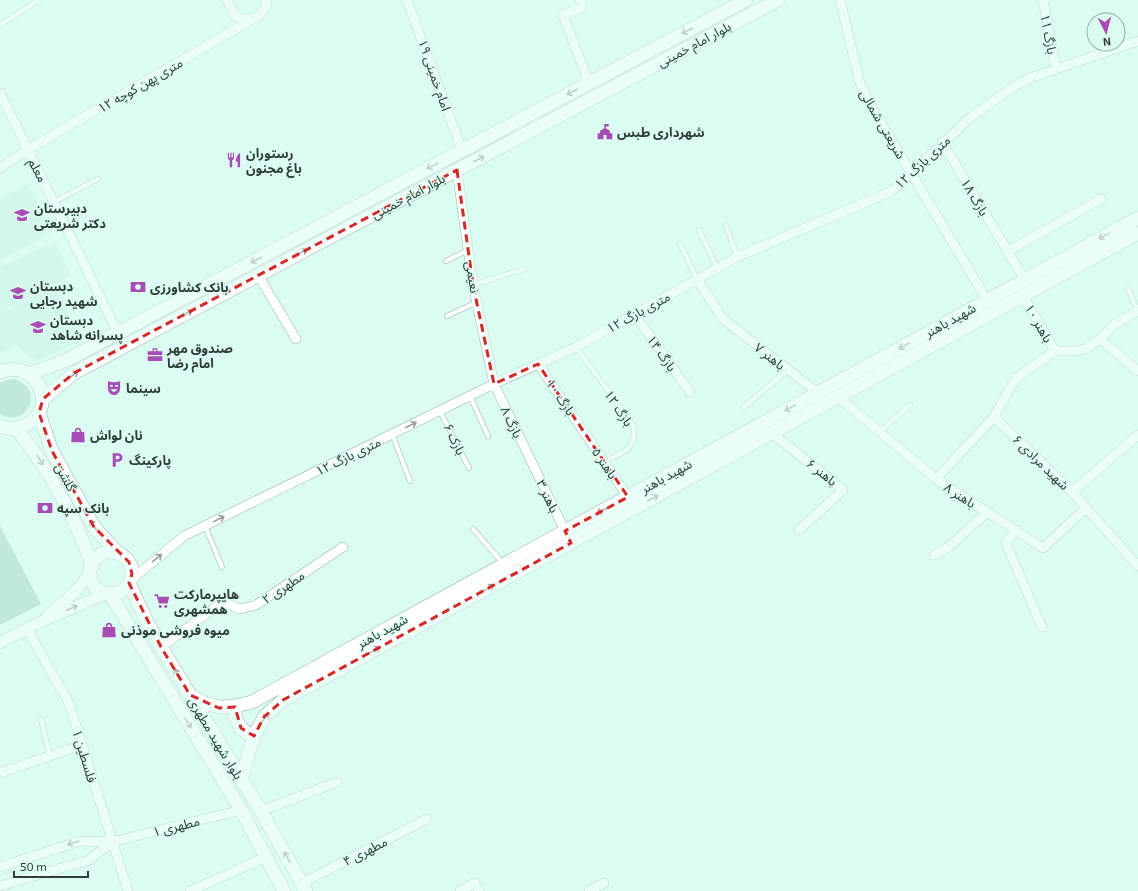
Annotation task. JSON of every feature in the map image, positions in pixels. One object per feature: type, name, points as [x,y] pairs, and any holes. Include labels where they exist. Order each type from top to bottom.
[{"type":"main road","name":"بلوار امام خمینی","points":[[29,374],[67,360],[746,0]]},
{"type":"main road","name":"بلوار امام خمینی","points":[[43,399],[74,373],[778,0]]},
{"type":"main road","points":[[710,19],[716,32]]},
{"type":"main road","name":"شهید باهنر","points":[[190,695],[203,703],[219,708],[235,707],[252,702],[1138,218]]},
{"type":"main road","name":"شهید باهنر","points":[[241,779],[254,736],[264,718],[283,700],[1138,233]]},
{"type":"main road","points":[[0,372],[14,369],[29,374],[36,380],[41,389],[43,399],[39,413],[34,420],[26,426],[17,429],[10,429],[0,426]]},
{"type":"main road","name":"گلشن","points":[[39,413],[52,451],[94,527],[119,554]]},
{"type":"main road","name":"گلشن","points":[[17,429],[39,457],[77,527],[91,569]]},
{"type":"main road","points":[[565,531],[571,543]]},
{"type":"main road","points":[[106,553],[119,554],[129,562],[131,568],[130,581],[121,591],[108,594],[96,588],[91,578],[91,569],[95,560],[106,553]]},
{"type":"main road","name":"بلوار شهید مطهری","points":[[130,581],[146,620],[161,647],[261,811],[304,887]]},
{"type":"main road","name":"بلوار شهید مطهری","points":[[108,594],[241,810],[284,891]]},
{"type":"main road","points":[[235,707],[234,714],[240,728],[254,736]]},
{"type":"street","points":[[227,0],[235,16],[240,19],[253,19]]},
{"type":"street","name":"۱۲ متری پهن کوچه","points":[[0,168],[27,150],[253,19],[263,12],[267,0]]},
{"type":"street","name":"امام خمینی ۱۹","points":[[407,0],[462,151]]},
{"type":"street","points":[[580,0],[582,7],[563,15],[589,83]]},
{"type":"street","name":"شریعتی شمالی","points":[[840,0],[860,83],[874,111],[912,172],[987,300]]},
{"type":"street","name":"بازگ ۱۱","points":[[1043,0],[1056,69]]},
{"type":"street","name":"۱۲ متری بازگ","points":[[130,581],[184,536],[440,410],[576,347],[737,257],[892,191],[942,142],[970,118],[1013,87],[1030,78],[1138,42]]},
{"type":"street","name":"معلم","points":[[0,93],[118,333]]},
{"type":"street","name":"بازگ ۱۸","points":[[942,142],[1025,280]]},
{"type":"street","name":"نعیمی","points":[[457,170],[473,284],[494,384]]},
{"type":"street","points":[[1008,251],[1101,199]]},
{"type":"street","points":[[258,276],[296,339]]},
{"type":"street","name":"باهنر ۷","points":[[697,280],[723,319],[818,393]]},
{"type":"street","name":"باهنر ۱۰","points":[[1023,296],[1055,351],[1076,351],[1087,348],[1100,339],[1115,324],[1138,311]]},
{"type":"street","name":"بازگ ۱۴","points":[[634,314],[690,392]]},
{"type":"street","points":[[1100,339],[1138,372]]},
{"type":"street","points":[[936,479],[994,417],[1016,378],[1055,351]]},
{"type":"street","name":"بازگ ۱۰","points":[[538,364],[583,430]]},
{"type":"street","name":"بازگ ۸","points":[[494,384],[531,460]]},
{"type":"street","name":"باهنر ۸","points":[[838,397],[936,479],[1044,548],[1086,508]]},
{"type":"street","name":"شهید مرادی ۶","points":[[994,417],[1072,492],[1138,566]]},
{"type":"street","name":"باهنر ۵","points":[[583,430],[628,497]]},
{"type":"street","name":"باهنر ۶","points":[[772,433],[843,490],[799,530]]},
{"type":"street","points":[[1072,492],[1138,435]]},
{"type":"street","name":"باهنر ۳","points":[[531,460],[565,531]]},
{"type":"street","points":[[934,555],[950,546],[987,512]]},
{"type":"street","points":[[1016,530],[1006,543],[1042,627]]},
{"type":"street","name":"مطهری ۲","points":[[161,647],[222,602],[240,609],[256,605],[343,547]]},
{"type":"street","points":[[38,623],[76,592],[91,569]]},
{"type":"street","points":[[0,643],[38,623],[108,594]]},
{"type":"street","name":"فلسطین ۱","points":[[27,629],[69,703],[128,891]]},
{"type":"street","points":[[0,773],[82,746]]},
{"type":"street","points":[[261,811],[338,782]]},
{"type":"street","name":"مطهری ۱","points":[[0,867],[80,841],[112,842],[241,810]]},
{"type":"street","name":"مطهری ۴","points":[[304,887],[428,819]]},
{"type":"street","name":"مطهری ۱","points":[[0,886],[89,860],[112,842]]},
{"type":"street","points":[[190,891],[266,857]]},
{"type":"street","points":[[589,891],[604,883]]},
{"type":"street","points":[[460,891],[477,887]]},
{"type":"lane","points":[[0,25],[39,0]]},
{"type":"lane","points":[[54,202],[98,179]]},
{"type":"lane","points":[[726,225],[737,257]]},
{"type":"lane","points":[[699,230],[717,268]]},
{"type":"lane","points":[[680,244],[697,280]]},
{"type":"lane","points":[[446,261],[468,250]]},
{"type":"lane","points":[[473,284],[524,269]]},
{"type":"lane","points":[[1128,290],[1138,311]]},
{"type":"lane","points":[[447,316],[477,302]]},
{"type":"lane","name":"بازگ ۱۲","points":[[576,347],[633,425],[635,435],[631,446],[624,452],[604,461]]},
{"type":"lane","points":[[744,407],[788,370]]},
{"type":"lane","points":[[470,396],[488,436]]},
{"type":"lane","points":[[880,432],[910,405]]},
{"type":"lane","name":"بازک ۶","points":[[440,410],[469,468]]},
{"type":"lane","points":[[392,434],[410,481]]},
{"type":"lane","points":[[205,526],[222,568]]},
{"type":"lane","points":[[473,529],[504,565]]},
{"type":"lane","points":[[41,719],[50,756]]},
{"type":"highlighted area","points":[[457,170],[473,285],[494,384],[538,364],[628,497],[565,531],[571,543],[283,700],[264,717],[254,736],[241,728],[235,707],[219,708],[190,695],[161,647],[129,583],[132,574],[129,562],[94,527],[52,451],[39,413],[43,399],[74,373]]},
{"type":"shaded area","name":"دبیرستان دکتر شریعتی","points":[[28,184],[53,232],[0,260],[0,199]]},
{"type":"shaded area","name":"دبستان شهید رجایی","points":[[55,242],[71,275],[0,312],[0,267]]},
{"type":"shaded area","name":"دبستان پسرانه شاهد","points":[[53,287],[83,340],[39,360],[30,357],[17,345],[0,353],[0,314]]},
{"type":"shaded area","points":[[14,379],[24,384],[29,391],[31,398],[29,406],[25,412],[18,417],[10,417],[0,414],[0,383]]},
{"type":"shaded area","points":[[0,526],[41,604],[0,625]]},
{"type":"place","name":"شهرداری طبس","points":[[605,132]]},
{"type":"place","name":"رستوران باغ مجنون","points":[[234,160]]},
{"type":"place","name":"دبیرستان دکتر شریعتی","points":[[22,215]]},
{"type":"place","name":"بانک کشاورزی","points":[[138,287]]},
{"type":"place","name":"دبستان شهید رجایی","points":[[18,293]]},
{"type":"place","name":"دبستان پسرانه شاهد","points":[[38,327]]},
{"type":"place","name":"صندوق مهر امام رضا","points":[[155,355]]},
{"type":"place","name":"سینما","points":[[114,388]]},
{"type":"place","name":"نان لواش","points":[[78,435]]},
{"type":"place","name":"پارکینگ","points":[[117,460]]},
{"type":"place","name":"بانک سپه","points":[[45,508]]},
{"type":"place","name":"هايپرماركت همشهری","points":[[162,601]]},
{"type":"place","name":"میوه فروشی موذنی","points":[[109,630]]}]
